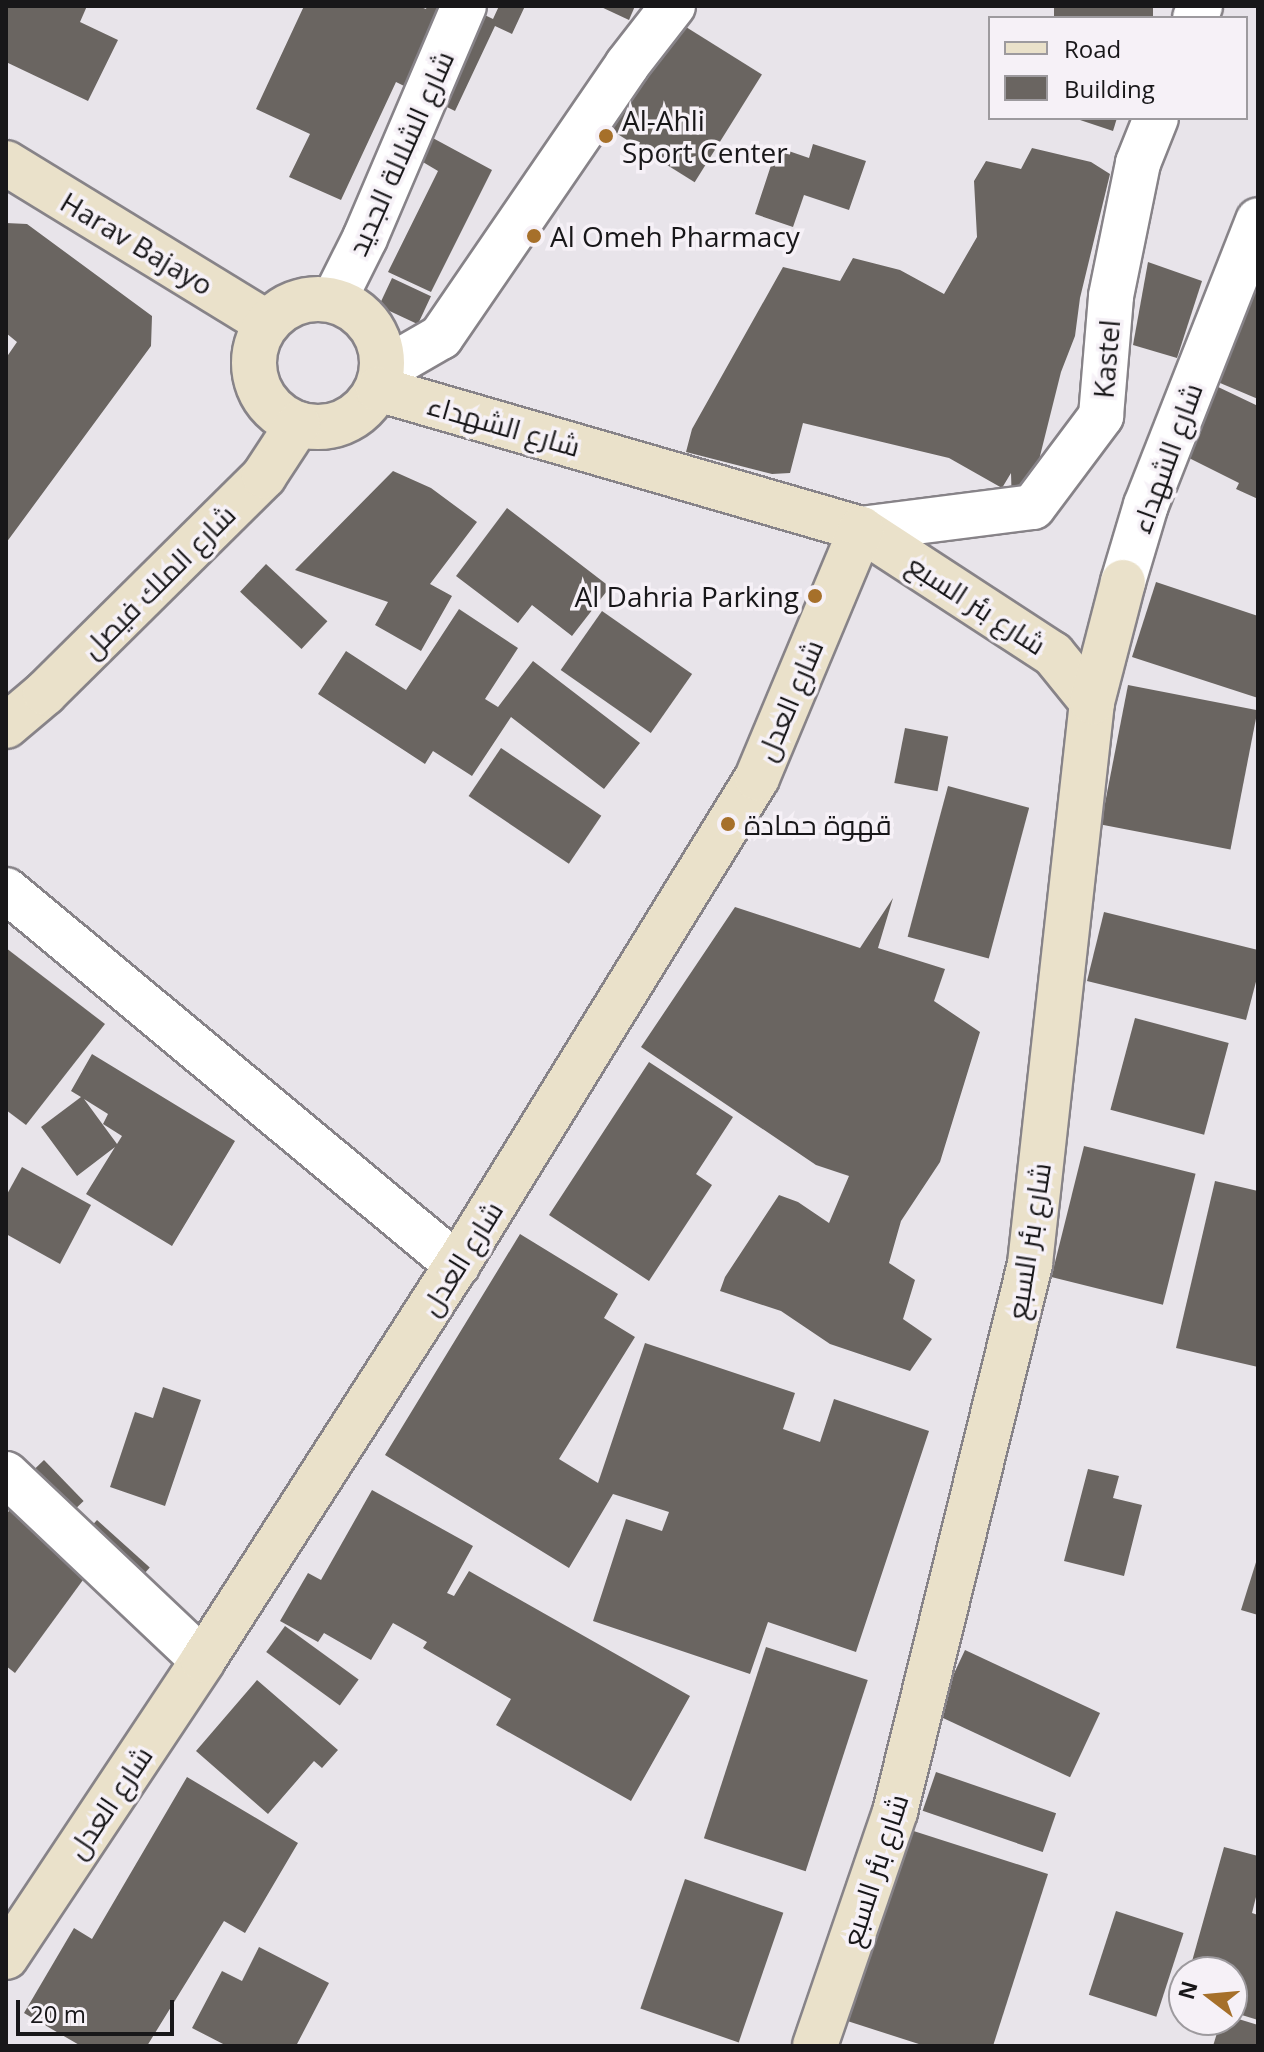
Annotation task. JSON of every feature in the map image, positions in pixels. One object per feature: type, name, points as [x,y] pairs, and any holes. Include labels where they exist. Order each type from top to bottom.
[{"type":"street","name":"شارع الشلالة الجديد","points":[[334,300],[365,238],[464,6]]},
{"type":"street","points":[[380,380],[382,352],[366,319],[334,300],[316,298],[297,301],[267,323],[253,362],[265,400],[279,415],[317,428],[353,418],[380,380],[441,337],[627,65],[673,6]]},
{"type":"street","name":"Kastel","points":[[861,529],[1033,507],[1101,416],[1111,296],[1138,163],[1155,120]]},
{"type":"street","name":"Harav Bajayo","points":[[6,163],[267,323]]},
{"type":"street","name":"شارع الشهداء","points":[[1092,702],[1146,505],[1258,220]]},
{"type":"street","name":"شارع الشهداء","points":[[380,380],[861,529]]},
{"type":"street","name":"شارع الملك فيصل","points":[[6,726],[45,693],[264,476],[298,424]]},
{"type":"street","name":"شارع بئر السبع","points":[[815,2046],[895,1812],[1030,1264],[1092,702],[1053,654],[861,529]]},
{"type":"street","name":"شارع العدل","points":[[6,1957],[203,1660],[457,1265],[757,778],[861,529]]},
{"type":"street","points":[[6,890],[457,1265]]},
{"type":"street","points":[[6,1474],[203,1660]]},
{"type":"building","points":[[6,6],[87,6],[80,22],[118,40],[88,101],[6,62]]},
{"type":"building","points":[[304,6],[418,6],[426,9],[427,6],[466,6],[493,19],[499,6],[525,6],[512,34],[495,26],[455,111],[396,82],[341,200],[289,177],[310,134],[256,109]]},
{"type":"building","points":[[599,6],[635,6],[629,20]]},
{"type":"building","points":[[1054,6],[1153,6],[1153,16],[1054,16]]},
{"type":"building","points":[[678,22],[762,74],[695,182],[611,130]]},
{"type":"building","points":[[1080,120],[1116,120],[1113,131]]},
{"type":"building","points":[[418,130],[492,170],[431,292],[388,272],[438,171],[406,152]]},
{"type":"building","points":[[813,144],[866,161],[849,210],[804,195],[793,227],[755,214],[777,147],[809,158]]},
{"type":"building","points":[[1032,148],[1091,162],[1110,174],[1080,298],[1075,336],[1061,372],[1039,460],[1012,508],[1011,473],[1002,488],[949,458],[803,423],[790,473],[772,474],[686,452],[692,429],[783,267],[840,281],[853,258],[900,270],[944,294],[977,237],[974,181],[986,161],[1021,169]]},
{"type":"building","points":[[6,223],[27,224],[152,316],[151,346],[6,543],[6,358],[17,342],[6,333]]},
{"type":"building","points":[[1148,262],[1202,281],[1177,358],[1133,345]]},
{"type":"building","points":[[1258,269],[1258,399],[1213,380]]},
{"type":"building","points":[[392,278],[431,296],[418,324],[379,306]]},
{"type":"building","points":[[1216,386],[1258,406],[1258,499],[1236,489],[1239,483],[1183,455]]},
{"type":"building","points":[[393,471],[431,488],[477,522],[430,584],[452,596],[421,651],[375,625],[388,602],[295,570]]},
{"type":"building","points":[[507,508],[610,587],[572,636],[532,605],[518,623],[456,576]]},
{"type":"building","points":[[266,564],[327,621],[302,649],[240,592]]},
{"type":"building","points":[[1156,582],[1258,616],[1258,698],[1132,657]]},
{"type":"building","points":[[459,609],[518,648],[485,699],[498,707],[533,661],[640,743],[604,789],[511,717],[472,776],[433,751],[425,764],[318,694],[346,651],[406,690]]},
{"type":"building","points":[[602,611],[692,674],[651,733],[561,670]]},
{"type":"building","points":[[1128,685],[1258,710],[1230,850],[1101,824]]},
{"type":"building","points":[[905,728],[948,736],[938,791],[894,783]]},
{"type":"building","points":[[501,748],[601,816],[569,864],[469,796]]},
{"type":"building","points":[[948,786],[1029,808],[989,958],[908,937]]},
{"type":"building","points":[[893,898],[878,948],[945,969],[934,1001],[980,1032],[940,1162],[901,1221],[889,1263],[915,1280],[903,1319],[932,1339],[910,1371],[830,1344],[781,1311],[720,1291],[725,1277],[779,1195],[798,1202],[829,1223],[849,1176],[816,1165],[641,1047],[735,907],[860,948]]},
{"type":"building","points":[[1104,912],[1258,950],[1258,974],[1246,1020],[1087,981]]},
{"type":"building","points":[[6,948],[105,1024],[26,1125],[6,1110]]},
{"type":"building","points":[[1135,1018],[1229,1043],[1204,1135],[1110,1110]]},
{"type":"building","points":[[92,1054],[235,1141],[172,1246],[86,1194],[115,1147],[77,1176],[41,1127],[81,1097],[71,1091]],"holes":[[[84,1099],[108,1114],[103,1124],[122,1136],[117,1144]]]},
{"type":"building","points":[[649,1062],[733,1117],[696,1174],[712,1185],[649,1281],[549,1215]]},
{"type":"building","points":[[1084,1146],[1196,1174],[1163,1305],[1051,1277]]},
{"type":"building","points":[[22,1167],[91,1205],[60,1264],[6,1234],[6,1196]]},
{"type":"building","points":[[1215,1181],[1258,1191],[1258,1367],[1176,1348]]},
{"type":"building","points":[[520,1234],[618,1294],[604,1318],[635,1337],[559,1459],[598,1483],[645,1343],[795,1393],[783,1429],[820,1442],[834,1399],[929,1431],[856,1652],[768,1622],[750,1674],[593,1621],[626,1519],[662,1531],[669,1512],[613,1494],[569,1568],[385,1455]]},
{"type":"building","points":[[163,1387],[201,1400],[165,1506],[110,1487],[135,1412],[153,1418]]},
{"type":"building","points":[[44,1460],[84,1501],[62,1522],[22,1481]]},
{"type":"building","points":[[1088,1469],[1119,1476],[1113,1498],[1142,1505],[1124,1576],[1064,1561]]},
{"type":"building","points":[[372,1490],[473,1546],[447,1593],[454,1596],[469,1571],[690,1696],[631,1801],[496,1725],[511,1699],[423,1648],[427,1642],[393,1623],[371,1660],[324,1633],[318,1642],[280,1621],[308,1573],[321,1580]]},
{"type":"building","points":[[11,1508],[91,1569],[15,1673],[6,1666],[6,1515]]},
{"type":"building","points":[[97,1520],[150,1568],[128,1591],[76,1544]]},
{"type":"building","points":[[1258,1559],[1258,1615],[1241,1610]]},
{"type":"building","points":[[285,1626],[359,1679],[340,1705],[266,1652]]},
{"type":"building","points":[[766,1647],[868,1680],[806,1871],[704,1838]]},
{"type":"building","points":[[965,1650],[1100,1713],[1070,1777],[935,1714]]},
{"type":"building","points":[[257,1680],[338,1750],[322,1768],[314,1761],[268,1814],[196,1751]]},
{"type":"building","points":[[936,1772],[1056,1813],[1043,1852],[923,1811]]},
{"type":"building","points":[[187,1777],[298,1843],[245,1933],[224,1921],[147,2046],[81,2046],[24,2013],[74,1928],[92,1939]]},
{"type":"building","points":[[898,1826],[1048,1874],[993,2046],[925,2046],[838,2018]]},
{"type":"building","points":[[1224,1847],[1258,1856],[1258,1889],[1252,1913],[1258,1915],[1258,2020],[1248,2017],[1248,1956],[1193,1956]]},
{"type":"building","points":[[685,1879],[783,1913],[739,2042],[640,2009]]},
{"type":"building","points":[[1116,1911],[1184,1933],[1176,1956],[1168,1956],[1168,1981],[1156,2017],[1089,1995]]},
{"type":"building","points":[[259,1947],[329,1983],[296,2046],[227,2046],[192,2028],[222,1971],[242,1981]]},
{"type":"building","points":[[1248,2022],[1258,2025],[1258,2046],[1213,2046],[1216,2036],[1248,2036]]},
{"type":"place","name":"Al-Ahli Sport Center","points":[[606,136]]},
{"type":"place","name":"Al Omeh Pharmacy","points":[[534,236]]},
{"type":"place","name":"Al Dahria Parking","points":[[815,596]]},
{"type":"place","name":"قهوة حمادة","points":[[728,824]]}]
